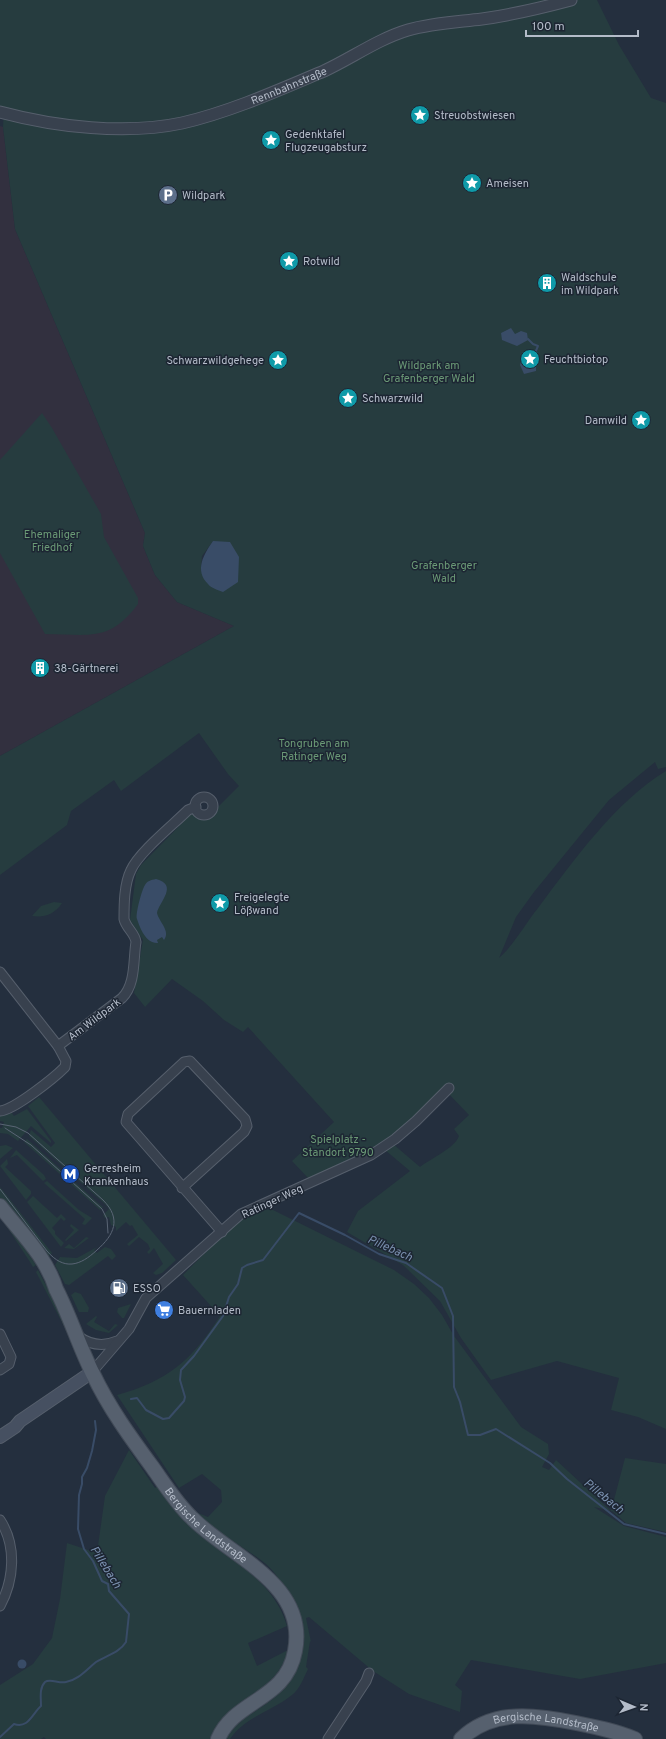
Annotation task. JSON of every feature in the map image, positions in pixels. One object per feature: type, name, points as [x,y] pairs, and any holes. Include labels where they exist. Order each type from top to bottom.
[{"type":"main road","name":"Bergische Landstraße","points":[[0,1206],[11,1220],[43,1274],[56,1288],[78,1336],[92,1372],[116,1416],[183,1509],[202,1528],[253,1564],[266,1576],[281,1594],[292,1616],[296,1630],[296,1644],[292,1663],[287,1674],[269,1694],[227,1723],[218,1739]]},
{"type":"main road","points":[[0,1437],[15,1427],[20,1421],[92,1372]]},
{"type":"main road","points":[[0,1430],[13,1422],[20,1421]]},
{"type":"main road","name":"Bergische Landstraße","points":[[461,1739],[470,1730],[487,1722],[501,1717],[523,1716],[543,1717],[575,1723],[635,1739]]},
{"type":"street","name":"Rennbahnstraße","points":[[0,112],[30,119],[118,128],[144,128],[181,123],[235,106],[300,80],[407,30],[429,25],[514,15],[571,0]]},
{"type":"street","name":"Am Wildpark","points":[[58,1046],[122,998],[128,991],[136,942],[134,935],[124,919],[130,871],[134,863],[188,810],[196,807]]},
{"type":"street","name":"Am Wildpark","points":[[0,972],[58,1046],[66,1060],[65,1067],[16,1105],[8,1110],[0,1111]]},
{"type":"street","points":[[182,1188],[244,1132],[247,1126],[245,1119],[190,1061],[184,1062],[128,1114],[126,1120],[127,1125],[182,1188],[222,1232]]},
{"type":"street","name":"Ratinger Weg","points":[[92,1372],[129,1329],[146,1298],[241,1214],[371,1156],[395,1139],[416,1121],[449,1088]]},
{"type":"street","points":[[0,1334],[11,1357],[9,1364],[0,1370]]},
{"type":"street","points":[[78,1336],[83,1340],[96,1344],[110,1344],[119,1341]]},
{"type":"street","points":[[0,1520],[10,1548],[12,1573],[10,1584],[0,1606]]},
{"type":"street","points":[[328,1739],[366,1681],[369,1673]]},
{"type":"shaded area","points":[[0,126],[3,127],[15,229],[145,533],[143,546],[155,575],[177,602],[234,626],[0,756]]},
{"type":"green space","name":"Grafenberger Wald","points":[[0,0],[597,0],[619,45],[651,98],[666,103],[666,767],[658,769],[655,762],[609,800],[534,892],[516,917],[499,958],[514,941],[596,833],[630,799],[647,784],[666,771],[666,1429],[638,1417],[611,1410],[619,1378],[557,1361],[491,1380],[461,1338],[440,1301],[403,1265],[347,1232],[358,1211],[410,1171],[385,1150],[393,1144],[420,1167],[448,1149],[457,1140],[459,1136],[454,1129],[469,1115],[445,1090],[408,1127],[371,1153],[309,1179],[292,1161],[334,1122],[248,1027],[243,1032],[224,1020],[203,1001],[172,979],[145,1007],[134,993],[143,940],[130,920],[136,874],[141,865],[191,814],[208,817],[239,786],[228,774],[199,733],[121,791],[114,780],[71,811],[67,825],[0,875],[0,756],[234,626],[177,602],[155,575],[143,546],[145,533],[15,229],[3,127],[4,111],[0,109]],"holes":[[[213,541],[201,570],[202,556]]]},
{"type":"green space","name":"Ehemaliger Friedhof","points":[[42,413],[101,514],[104,537],[138,598],[138,604],[117,625],[107,631],[97,634],[45,634],[0,553],[0,460]]},
{"type":"green space","points":[[54,902],[62,903],[56,910],[45,916],[32,916],[41,906]]},
{"type":"green space","points":[[39,1097],[176,1260],[162,1273],[156,1275],[153,1273],[163,1264],[154,1248],[149,1254],[147,1252],[150,1249],[148,1244],[139,1237],[129,1246],[127,1244],[138,1235],[132,1225],[130,1226],[126,1222],[116,1231],[116,1227],[111,1225],[109,1217],[105,1218],[103,1215],[109,1209],[105,1204],[29,1136],[31,1130],[51,1147],[55,1143],[28,1106]]},
{"type":"green space","points":[[27,1109],[51,1143],[31,1126],[18,1141],[8,1134],[0,1133],[0,1128],[2,1128],[4,1122],[0,1121],[0,1115],[11,1112],[14,1116]]},
{"type":"green space","points":[[27,1139],[103,1207],[100,1210],[24,1142]]},
{"type":"green space","points":[[6,1145],[13,1148],[0,1159],[0,1146]]},
{"type":"green space","points":[[16,1150],[44,1175],[46,1179],[43,1181],[17,1155],[10,1158]]},
{"type":"green space","points":[[7,1159],[8,1164],[5,1167],[31,1191],[31,1194],[26,1200],[0,1166]]},
{"type":"green space","points":[[47,1181],[79,1210],[92,1218],[85,1225],[82,1224],[85,1219],[44,1183]]},
{"type":"green space","points":[[0,1187],[52,1253],[45,1260],[0,1198]]},
{"type":"green space","points":[[33,1196],[57,1218],[61,1214],[66,1219],[64,1221],[61,1218],[52,1228],[55,1231],[55,1234],[64,1243],[61,1247],[27,1202]]},
{"type":"green space","points":[[264,1209],[273,1210],[394,1270],[414,1284],[429,1298],[442,1315],[454,1336],[521,1427],[548,1444],[549,1454],[542,1467],[549,1470],[556,1460],[611,1511],[594,1507],[624,1526],[666,1537],[666,1663],[580,1679],[471,1660],[455,1685],[462,1691],[460,1712],[409,1694],[373,1671],[309,1617],[306,1618],[311,1642],[310,1641],[306,1667],[308,1669],[302,1683],[292,1695],[284,1701],[243,1725],[230,1739],[225,1739],[246,1717],[279,1694],[294,1674],[302,1650],[303,1637],[298,1612],[285,1588],[269,1567],[212,1527],[198,1513],[208,1517],[222,1502],[221,1490],[202,1474],[179,1488],[117,1395],[151,1383],[165,1375],[189,1357],[199,1345],[220,1316],[183,1275],[229,1229],[249,1213]]},
{"type":"green space","points":[[0,1216],[7,1221],[36,1265],[33,1267]]},
{"type":"green space","points":[[71,1224],[79,1230],[66,1241],[65,1240],[74,1230],[70,1226]]},
{"type":"green space","points":[[86,1237],[89,1238],[74,1249],[64,1248],[69,1244],[74,1248]]},
{"type":"green space","points":[[97,1247],[94,1250],[97,1253],[105,1247],[111,1249],[116,1256],[112,1260],[108,1256],[69,1285],[65,1284],[55,1265],[60,1257],[77,1258]]},
{"type":"green space","points":[[38,1270],[63,1317],[69,1336],[36,1272]]},
{"type":"green space","points":[[75,1292],[81,1294],[89,1308],[88,1312],[79,1312],[71,1295]]},
{"type":"green space","points":[[131,1304],[124,1318],[122,1318],[117,1312],[118,1308]]},
{"type":"green space","points":[[96,1316],[97,1317],[94,1322],[109,1331],[115,1324],[118,1325],[109,1333],[96,1330],[86,1324]]},
{"type":"green space","points":[[129,1450],[155,1488],[158,1486],[184,1521],[208,1542],[248,1572],[272,1595],[287,1626],[248,1643],[257,1666],[288,1650],[282,1665],[263,1687],[228,1714],[218,1725],[210,1739],[46,1739],[44,1737],[41,1739],[0,1739],[0,1685],[33,1664],[52,1638],[60,1599],[67,1543],[97,1553],[105,1496]]},
{"type":"green space","points":[[625,1458],[666,1464],[666,1532],[626,1523],[611,1511]]},
{"type":"water","points":[[511,328],[515,334],[521,331],[527,333],[528,340],[517,346],[502,340],[501,333]]},
{"type":"water","points":[[532,360],[536,364],[536,371],[524,374],[520,365],[521,361]]},
{"type":"water","points":[[213,541],[230,542],[239,557],[238,582],[223,592],[209,585],[204,579],[201,568],[206,551]]},
{"type":"water","points":[[156,879],[163,882],[167,889],[157,913],[165,930],[166,937],[164,940],[162,937],[157,940],[158,943],[154,943],[144,935],[138,923],[137,913],[144,887],[151,880]]},
{"type":"water","points":[[20,1660],[24,1660],[26,1664],[24,1668],[20,1668],[18,1666],[18,1662]]},
{"type":"waterway","points":[[528,339],[533,344],[538,346],[532,360]]},
{"type":"waterway","name":"Pillebach","points":[[131,1399],[137,1398],[146,1410],[163,1419],[169,1418],[184,1401],[185,1397],[180,1380],[181,1370],[194,1356],[223,1316],[229,1297],[238,1284],[242,1268],[263,1260],[299,1213],[345,1235],[379,1254],[406,1263],[442,1288],[453,1316],[454,1387],[460,1402],[468,1435],[480,1435],[496,1429],[550,1463],[567,1479],[624,1524],[666,1534]]},
{"type":"waterway","name":"Pillebach","points":[[0,1737],[14,1724],[19,1725],[26,1723],[41,1706],[41,1690],[45,1682],[70,1681],[82,1674],[96,1662],[120,1649],[126,1642],[129,1614],[109,1591],[108,1584],[102,1581],[93,1561],[84,1549],[78,1529],[79,1495],[82,1477],[87,1468],[92,1451],[96,1430],[95,1421]]},
{"type":"tram line","points":[[0,1124],[16,1127],[28,1133],[103,1200],[109,1207],[112,1214],[114,1226],[108,1239],[91,1255],[78,1263],[66,1264],[60,1262],[47,1251],[0,1189]]},
{"type":"tram line","points":[[5,1128],[31,1145],[102,1209],[107,1219],[108,1233]]},
{"type":"place","name":"Streuobstwiesen","points":[[420,115]]},
{"type":"place","name":"Gedenktafel Flugzeugabsturz","points":[[271,140]]},
{"type":"place","name":"Ameisen","points":[[472,183]]},
{"type":"place","name":"Wildpark","points":[[168,195]]},
{"type":"place","name":"Rotwild","points":[[289,261]]},
{"type":"place","name":"Waldschule im Wildpark","points":[[547,283]]},
{"type":"place","name":"Feuchtbiotop","points":[[530,359]]},
{"type":"place","name":"Schwarzwildgehege","points":[[278,360]]},
{"type":"place","name":"Schwarzwild","points":[[348,398]]},
{"type":"place","name":"Damwild","points":[[641,420]]},
{"type":"place","name":"38-Gärtnerei","points":[[40,668]]},
{"type":"place","name":"Freigelegte Lößwand","points":[[220,903]]},
{"type":"place","name":"Gerresheim Krankenhaus","points":[[70,1174]]},
{"type":"place","name":"ESSO","points":[[119,1288]]},
{"type":"place","name":"Bauernladen","points":[[164,1310]]},
{"type":"park label","name":"Wildpark am Grafenberger Wald","points":[[429,371]]},
{"type":"park label","name":"Tongruben am Ratinger Weg","points":[[314,749]]},
{"type":"park label","name":"Spielplatz - Standort 9790","points":[[338,1145]]}]
